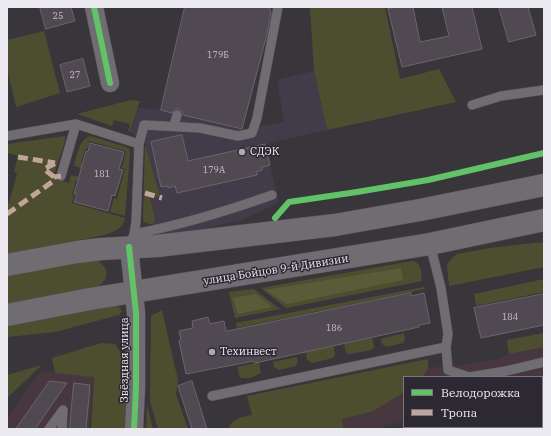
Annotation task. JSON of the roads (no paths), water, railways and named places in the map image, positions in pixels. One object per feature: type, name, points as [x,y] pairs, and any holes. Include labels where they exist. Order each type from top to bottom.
[{"type":"main road","points":[[7,265],[132,240],[157,246],[335,225],[420,210],[544,185]]},
{"type":"main road","name":"улица Бойцов 9-й Дивизии","points":[[7,315],[133,292],[425,252],[453,240],[544,220]]},
{"type":"street","points":[[94,7],[110,83]]},
{"type":"street","name":"Звёздная улица","points":[[132,240],[133,292],[136,313],[134,429]]},
{"type":"lane","points":[[132,240],[136,222],[139,144],[144,125],[200,128],[238,136],[252,133],[257,118],[278,7]]},
{"type":"lane","points":[[472,105],[501,96],[544,90]]},
{"type":"lane","points":[[174,126],[177,115]]},
{"type":"lane","points":[[7,136],[76,124],[139,144]]},
{"type":"lane","points":[[61,176],[76,124]]},
{"type":"lane","points":[[132,240],[153,230],[228,211],[272,195]]},
{"type":"lane","points":[[425,252],[441,288],[448,334],[446,347],[448,370],[466,376]]},
{"type":"lane","points":[[212,396],[446,347]]},
{"type":"lane","points":[[475,376],[506,371],[544,362]]},
{"type":"lane","points":[[49,429],[63,410],[62,429]]},
{"type":"place","name":"СДЭК","points":[[242,152]]},
{"type":"place","name":"Техинвест","points":[[212,352]]}]
